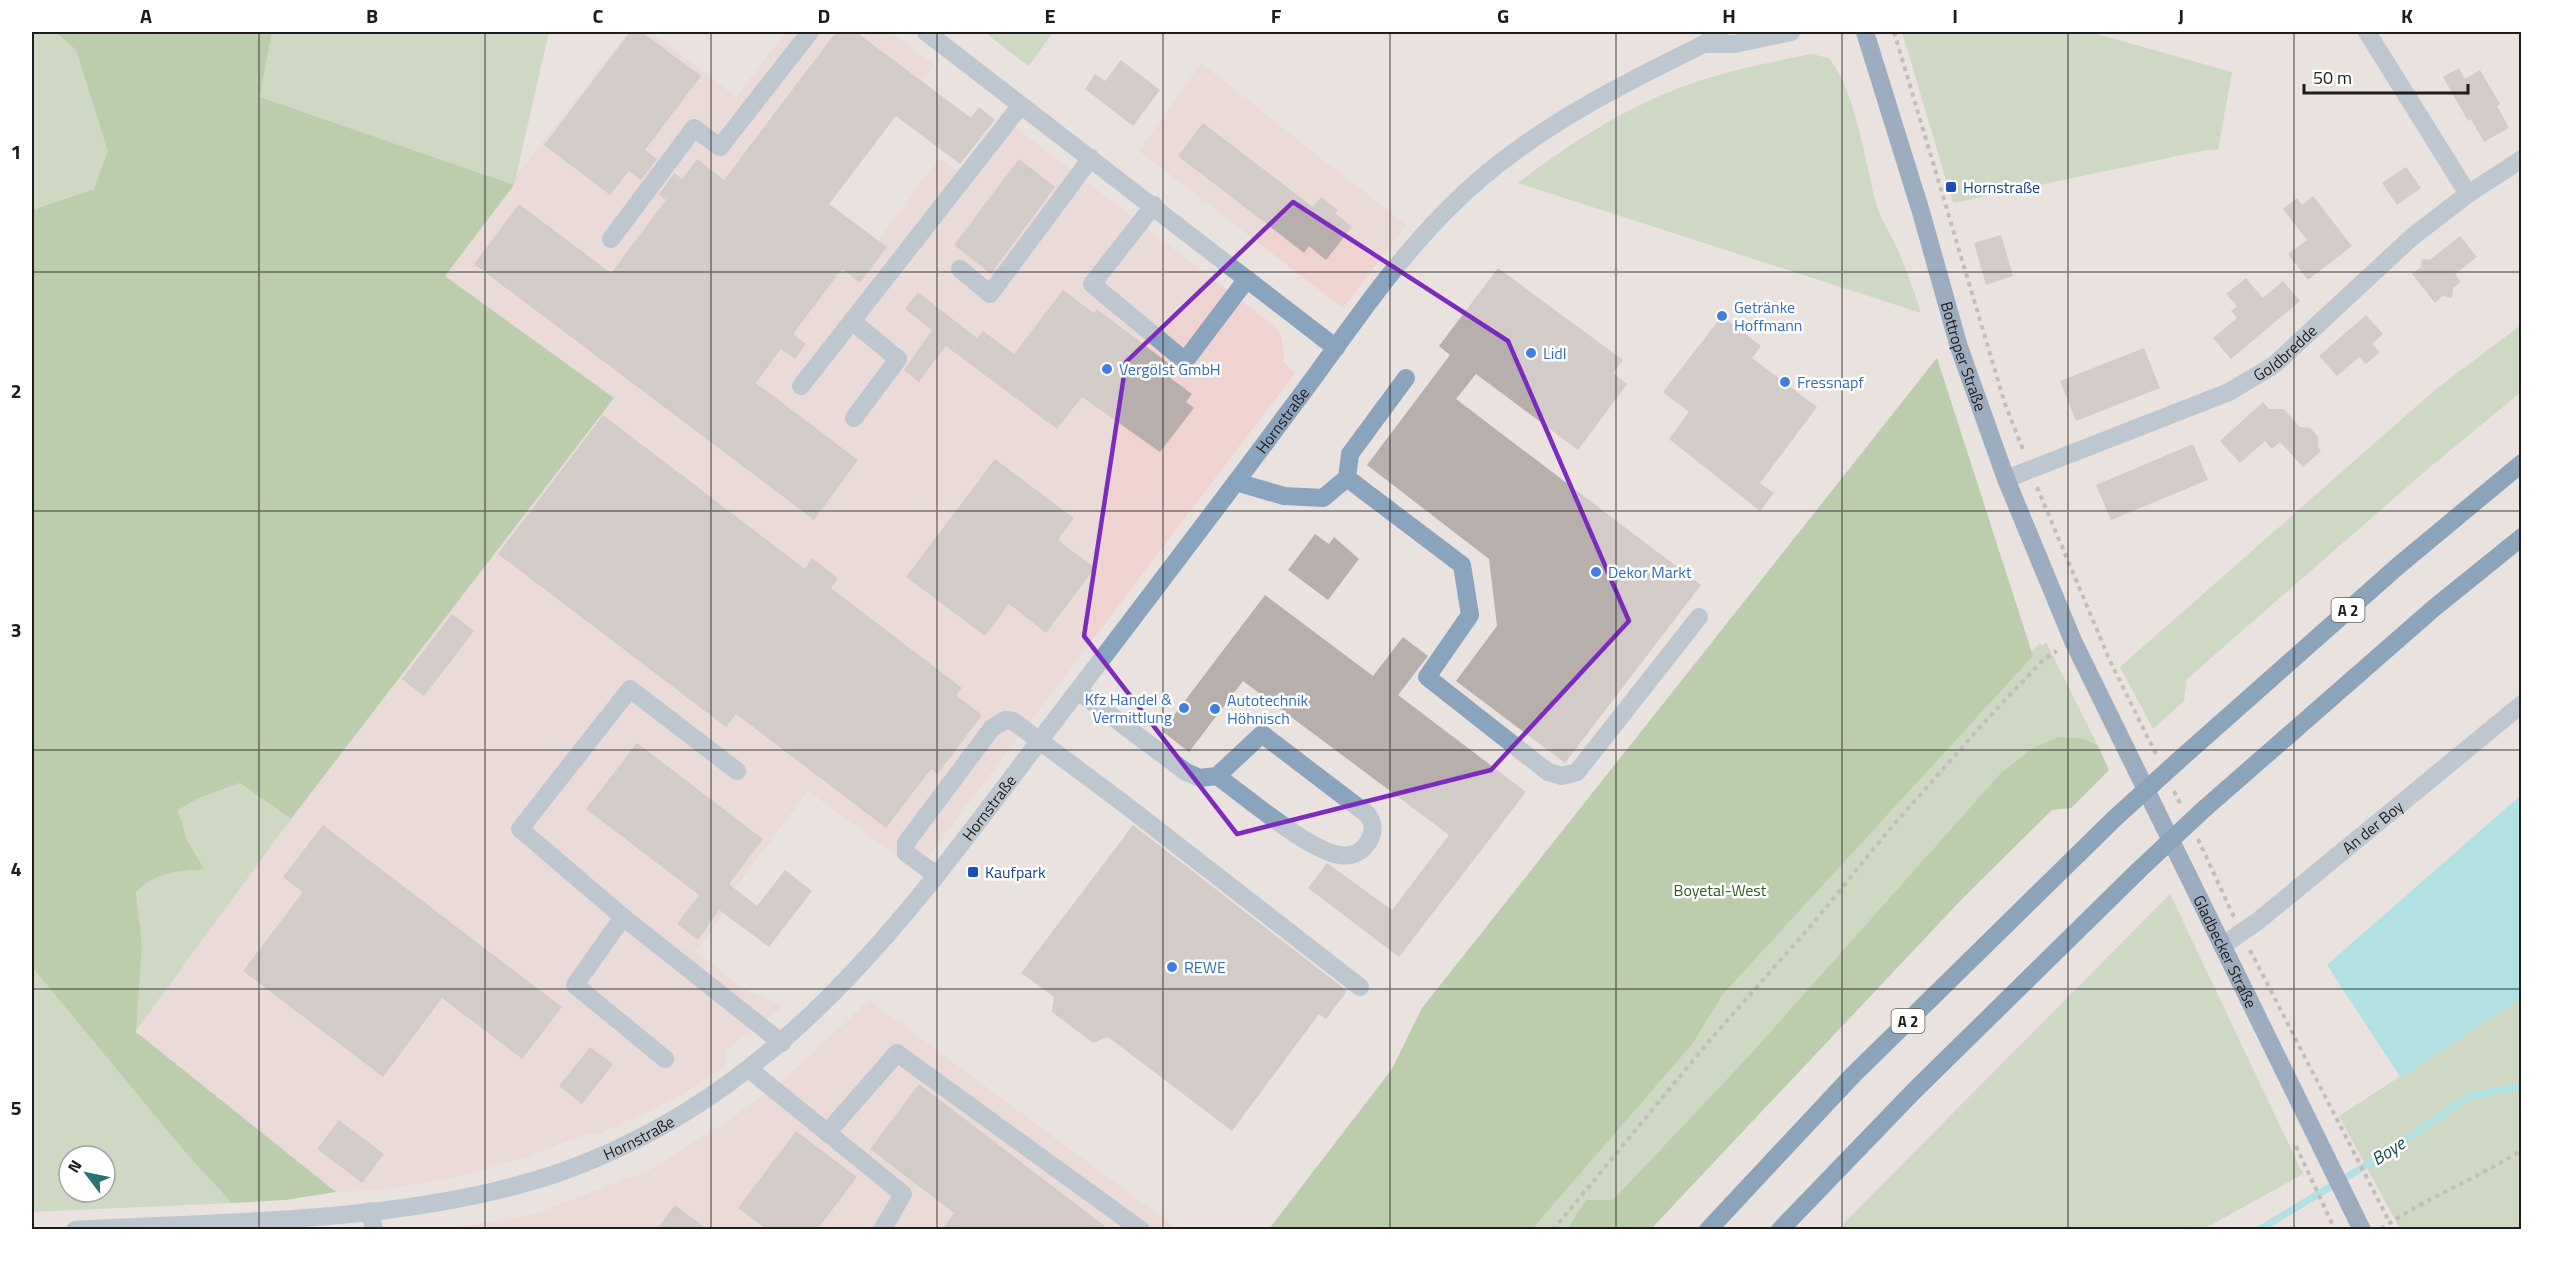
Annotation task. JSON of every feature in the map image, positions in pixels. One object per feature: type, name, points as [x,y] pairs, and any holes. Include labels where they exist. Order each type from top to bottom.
[{"type":"highway","name":"A 2","points":[[1708,1230],[1853,1075],[2115,818],[2398,566],[2522,463]]},
{"type":"highway","points":[[1780,1230],[1914,1091],[2203,810],[2434,608],[2522,537]]},
{"type":"main road","name":"Bottroper Straße","points":[[1865,32],[1921,212],[1959,347],[2006,479],[2089,673]]},
{"type":"main road","name":"Gladbecker Straße","points":[[2089,673],[2331,1171],[2362,1230]]},
{"type":"street","points":[[611,239],[694,128],[720,147],[810,32]]},
{"type":"street","points":[[926,32],[1154,205],[1336,348]]},
{"type":"street","name":"Hornstraße","points":[[75,1230],[370,1211],[501,1189],[560,1172],[623,1146],[671,1122],[749,1069],[782,1043],[866,959],[936,875],[1078,691],[1336,348],[1421,238],[1447,210],[1513,151],[1571,112],[1704,44],[1719,32]]},
{"type":"street","name":"Hornstraße","points":[[1704,44],[1735,44],[1791,32]]},
{"type":"street","points":[[2367,32],[2468,194]]},
{"type":"street","points":[[801,386],[1022,105]]},
{"type":"street","points":[[960,269],[990,294],[1091,158]]},
{"type":"street","name":"Goldbredde","points":[[2006,479],[2229,392],[2274,365],[2412,237],[2468,194],[2522,159]]},
{"type":"street","points":[[1154,205],[1092,284],[1185,361],[1247,279]]},
{"type":"street","points":[[852,321],[898,359],[854,418]]},
{"type":"street","points":[[1236,482],[1284,496],[1323,498],[1347,478],[1350,454],[1406,378]]},
{"type":"street","points":[[1347,478],[1462,565],[1470,615],[1427,677],[1548,772],[1562,776],[1577,772],[1699,617]]},
{"type":"street","points":[[737,771],[630,689],[520,829],[623,918],[782,1043]]},
{"type":"street","points":[[1078,691],[1186,772],[1200,778],[1217,776],[1262,734],[1367,814],[1372,820],[1372,834],[1366,847],[1357,854],[1341,856],[1314,847],[1217,776]]},
{"type":"street","name":"An der Boy","points":[[2222,946],[2258,921],[2522,704]]},
{"type":"street","points":[[936,875],[906,853],[906,843],[992,728],[1005,720],[1013,721],[1360,987]]},
{"type":"street","points":[[623,918],[575,985],[665,1059]]},
{"type":"street","points":[[827,1133],[897,1053],[1141,1230]]},
{"type":"street","points":[[749,1069],[903,1194],[882,1230]]},
{"type":"street","points":[[370,1211],[374,1230]]},
{"type":"path","points":[[1894,32],[2002,393],[2030,470]]},
{"type":"path","points":[[1553,1230],[1889,830],[2043,660],[2073,640]]},
{"type":"path","points":[[2380,1230],[2492,1169],[2522,1150]]},
{"type":"path","points":[[2358,1160],[2390,1223]]},
{"type":"path","points":[[2315,1186],[2335,1230]]},
{"type":"highlighted area","points":[[1293,202],[1508,341],[1629,621],[1491,770],[1237,834],[1084,636],[1126,362]]},
{"type":"shaded area","points":[[628,32],[651,32],[736,97],[786,32],[891,32],[934,65],[830,204],[878,240],[939,158],[960,173],[1002,117],[1269,322],[1278,330],[1282,340],[1283,362],[1295,373],[917,871],[808,791],[719,910],[723,915],[696,951],[744,989],[783,1006],[726,1050],[725,1066],[680,1096],[598,1135],[592,1132],[521,1159],[458,1177],[382,1190],[336,1192],[135,1032],[291,819],[613,398],[444,276],[514,185],[516,176]]},
{"type":"shaded area","points":[[1201,63],[1406,225],[1343,308],[1139,151]]},
{"type":"shaded area","points":[[869,1000],[1178,1229],[436,1230],[531,1215],[649,1170],[730,1119],[782,1081]]},
{"type":"green space","points":[[32,32],[56,32],[76,50],[109,151],[94,189],[32,210]]},
{"type":"green space","points":[[56,32],[272,32],[260,97],[514,185],[445,276],[614,398],[291,819],[240,783],[199,798],[178,810],[187,840],[204,869],[159,876],[136,892],[142,945],[136,1032],[336,1192],[285,1200],[232,1203],[185,1152],[32,967],[32,210],[94,189],[108,151],[76,50]]},
{"type":"green space","points":[[272,32],[549,32],[514,185],[260,97]]},
{"type":"green space","points":[[984,32],[1053,32],[1029,66]]},
{"type":"green space","points":[[1902,32],[2090,32],[2232,72],[2218,150],[2206,150],[1953,203]]},
{"type":"green space","points":[[1812,54],[1828,58],[1846,87],[1859,128],[1879,211],[1903,261],[1921,313],[1518,183],[1584,137],[1655,98],[1718,75]]},
{"type":"green space","points":[[2521,325],[2521,392],[2423,473],[2187,679],[2184,701],[2153,729],[2120,667],[2436,389]]},
{"type":"green space","name":"Boyetal-West","points":[[1937,358],[2033,656],[1722,995],[1693,1043],[1532,1229],[1269,1229],[1392,1069],[1422,1008]]},
{"type":"green space","points":[[2046,642],[2098,746],[2085,739],[1609,1229],[1279,1230],[1869,816],[2040,643],[2042,646]]},
{"type":"green space","points":[[2059,737],[2085,739],[2098,746],[2109,770],[2071,808],[2052,810],[1961,900],[1651,1229],[1567,1229],[1586,1200],[1613,1200],[1750,1055],[2001,773],[2033,748]]},
{"type":"green space","points":[[240,783],[291,819],[135,1032],[142,945],[136,891],[160,876],[204,869],[187,840],[178,810],[199,798]]},
{"type":"green space","points":[[2170,894],[2303,1174],[2204,1229],[1838,1229]]},
{"type":"green space","points":[[32,967],[185,1152],[232,1203],[32,1212]]},
{"type":"green space","points":[[2521,998],[2521,1229],[2400,1229],[2339,1116]]},
{"type":"water","points":[[2521,795],[2521,998],[2401,1078],[2327,965]]},
{"type":"building","points":[[630,32],[642,32],[701,76],[645,150],[657,159],[641,180],[629,171],[610,195],[544,145]]},
{"type":"building","points":[[836,32],[856,32],[971,118],[979,107],[995,120],[960,164],[896,116],[829,204],[887,247],[860,283],[842,269],[793,334],[806,344],[795,359],[781,349],[756,383],[858,460],[814,520],[474,264],[519,204],[611,273],[666,200],[659,194],[674,173],[682,179],[697,159],[724,180]]},
{"type":"building","points":[[1121,60],[1160,90],[1133,126],[1085,89],[1095,74],[1105,81]]},
{"type":"building","points":[[2459,68],[2465,79],[2480,70],[2500,104],[2497,106],[2509,128],[2484,142],[2471,119],[2468,121],[2443,77]]},
{"type":"building","points":[[1203,123],[1313,207],[1321,197],[1338,210],[1335,213],[1352,227],[1326,260],[1309,246],[1304,253],[1178,156]]},
{"type":"building","points":[[1019,159],[1055,187],[991,274],[954,245]]},
{"type":"building","points":[[2406,167],[2421,188],[2397,205],[2382,183]]},
{"type":"building","points":[[2313,196],[2352,246],[2308,280],[2288,254],[2307,240],[2283,209],[2297,198],[2302,205]]},
{"type":"building","points":[[2001,235],[2013,276],[1986,285],[1974,243]]},
{"type":"building","points":[[2460,236],[2477,257],[2455,274],[2461,282],[2453,288],[2452,298],[2442,296],[2435,303],[2412,274],[2421,267],[2422,259],[2430,260]]},
{"type":"building","name":"Dekor Markt","points":[[1498,268],[1623,360],[1613,373],[1627,384],[1578,450],[1476,374],[1456,399],[1701,585],[1565,763],[1456,681],[1497,626],[1489,559],[1367,465],[1450,355],[1439,346]]},
{"type":"building","points":[[2246,278],[2263,298],[2283,281],[2300,301],[2231,359],[2213,338],[2237,318],[2231,311],[2237,306],[2226,294]]},
{"type":"building","name":"Vergölst GmbH","points":[[1063,290],[1094,313],[1097,309],[1172,366],[1165,374],[1192,394],[1186,402],[1194,408],[1160,452],[1082,397],[1057,429],[946,346],[919,382],[904,370],[932,330],[905,309],[918,292],[977,338],[983,331],[1014,354]]},
{"type":"building","points":[[2366,315],[2383,334],[2372,344],[2380,352],[2366,364],[2359,357],[2337,376],[2319,356]]},
{"type":"building","points":[[1722,316],[1761,346],[1752,358],[1817,407],[1760,483],[1774,493],[1760,511],[1669,439],[1689,412],[1663,392]]},
{"type":"building","points":[[2144,348],[2160,388],[2076,421],[2060,381]]},
{"type":"building","points":[[2263,402],[2269,409],[2284,409],[2300,427],[2310,428],[2318,437],[2318,447],[2321,451],[2303,467],[2280,442],[2272,449],[2265,441],[2240,463],[2220,441]]},
{"type":"building","points":[[603,415],[805,569],[812,558],[838,578],[831,588],[962,688],[956,695],[982,715],[938,774],[931,769],[886,828],[736,714],[726,727],[498,554]]},
{"type":"building","points":[[2193,444],[2208,480],[2111,520],[2096,485]]},
{"type":"building","points":[[995,459],[1074,518],[1058,540],[1095,568],[1046,633],[1009,604],[985,636],[906,577]]},
{"type":"building","points":[[1315,534],[1329,544],[1334,537],[1359,559],[1328,600],[1288,570]]},
{"type":"building","points":[[1265,595],[1373,676],[1403,637],[1428,656],[1398,695],[1526,792],[1399,957],[1308,888],[1327,863],[1392,910],[1449,835],[1243,681],[1189,752],[1162,731]]},
{"type":"building","points":[[452,614],[474,631],[424,696],[402,679]]},
{"type":"building","points":[[637,743],[763,839],[729,884],[757,906],[785,870],[812,891],[769,947],[719,910],[698,940],[677,924],[699,895],[586,809]]},
{"type":"building","points":[[323,825],[562,1007],[522,1059],[442,998],[383,1077],[243,971],[303,892],[283,877]]},
{"type":"building","points":[[1133,825],[1347,991],[1326,1019],[1319,1014],[1232,1131],[1108,1037],[1093,1043],[1052,1012],[1054,997],[1021,973]]},
{"type":"building","points":[[590,1047],[613,1064],[582,1104],[559,1086]]},
{"type":"building","points":[[919,1084],[1110,1230],[942,1230],[954,1213],[870,1149]]},
{"type":"building","points":[[339,1120],[384,1154],[362,1183],[317,1149]]},
{"type":"building","points":[[796,1131],[857,1177],[817,1230],[766,1229],[738,1208]]},
{"type":"building","points":[[675,1205],[708,1230],[656,1230]]},
{"type":"waterway","name":"Boye","points":[[2259,1230],[2391,1150],[2469,1096],[2522,1086]]},
{"type":"waterway","name":"Boye","points":[[2181,1230],[2190,1230]]},
{"type":"place","name":"Hornstraße","points":[[1951,187]]},
{"type":"place","name":"Getränke Hoffmann","points":[[1722,316]]},
{"type":"place","name":"Lidl","points":[[1531,353]]},
{"type":"place","name":"Vergölst GmbH","points":[[1107,369]]},
{"type":"place","name":"Fressnapf","points":[[1785,382]]},
{"type":"place","name":"Dekor Markt","points":[[1596,572]]},
{"type":"place","name":"Kfz Handel & Vermittlung","points":[[1184,708]]},
{"type":"place","name":"Autotechnik Höhnisch","points":[[1215,709]]},
{"type":"place","name":"Kaufpark","points":[[973,872]]},
{"type":"place","name":"REWE","points":[[1172,967]]}]
